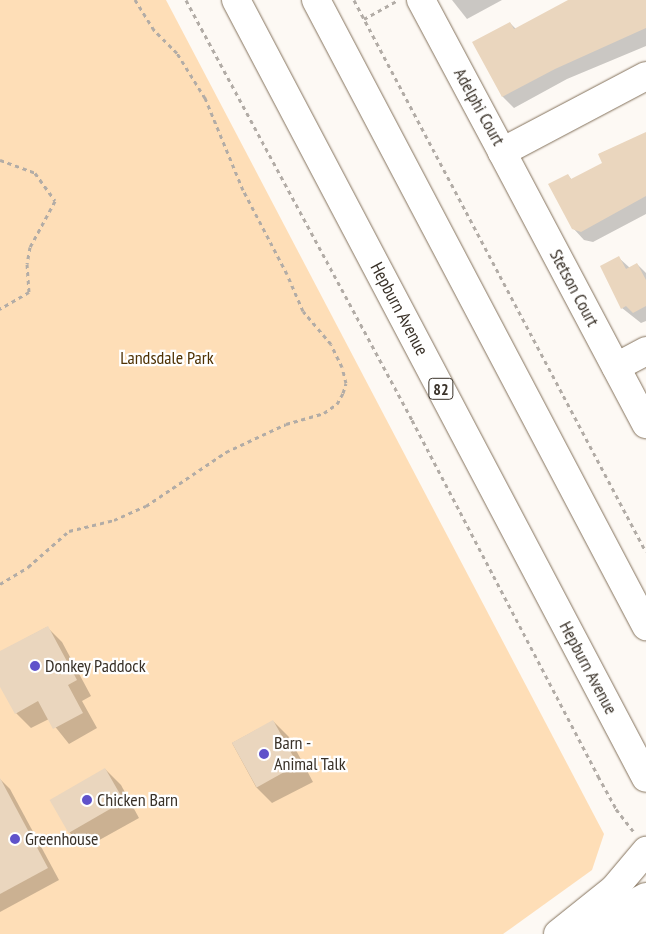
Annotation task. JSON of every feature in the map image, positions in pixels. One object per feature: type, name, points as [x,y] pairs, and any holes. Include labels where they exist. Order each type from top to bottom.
[{"type":"main road","name":"Hepburn Avenue","points":[[236,0],[646,778]]},
{"type":"main road","points":[[316,0],[646,626]]},
{"type":"main road","name":"Adelphi Court","points":[[421,0],[502,152],[646,76]]},
{"type":"main road","name":"Stetson Court","points":[[502,152],[646,424]]},
{"type":"main road","points":[[616,367],[646,351]]},
{"type":"main road","points":[[558,934],[614,889],[646,851]]},
{"type":"main road","points":[[592,934],[603,921],[646,897]]},
{"type":"path","points":[[0,584],[28,567],[56,539],[69,531],[114,520],[146,506],[226,452],[286,424],[324,413],[337,404],[344,393],[342,367],[331,344],[303,311],[288,274],[243,190],[205,98],[177,54],[154,30],[136,0]]},
{"type":"path","points":[[186,0],[412,420],[598,776],[646,851]]},
{"type":"path","points":[[354,0],[646,552]]},
{"type":"path","points":[[364,19],[398,0]]},
{"type":"path","points":[[0,160],[35,173],[55,201],[30,247],[27,264],[29,292],[0,309]]},
{"type":"green space","name":"Landsdale Park","points":[[0,0],[166,0],[604,834],[592,870],[503,934],[0,934]]},
{"type":"building","points":[[568,0],[646,0],[646,28],[555,69],[502,97],[472,42],[510,22],[514,29]]},
{"type":"building","points":[[646,132],[646,196],[581,232],[572,229],[548,184],[568,174],[571,179],[602,163],[598,154]]},
{"type":"building","points":[[619,256],[626,269],[637,263],[646,280],[646,306],[633,313],[626,306],[621,309],[600,266]]},
{"type":"building","name":"Donkey Paddock","points":[[48,626],[77,680],[68,685],[83,713],[53,729],[38,701],[15,714],[0,687],[0,651]]},
{"type":"building","name":"Barn - Animal Talk","points":[[273,720],[298,765],[257,787],[232,743]]},
{"type":"building","name":"Chicken Barn","points":[[105,768],[124,801],[69,833],[50,800]]},
{"type":"building","points":[[0,778],[48,868],[0,894]]},
{"type":"place","name":"Donkey Paddock","points":[[35,666]]},
{"type":"place","name":"Barn - Animal Talk","points":[[264,754]]},
{"type":"place","name":"Chicken Barn","points":[[87,800]]},
{"type":"place","name":"Greenhouse","points":[[15,839]]}]
